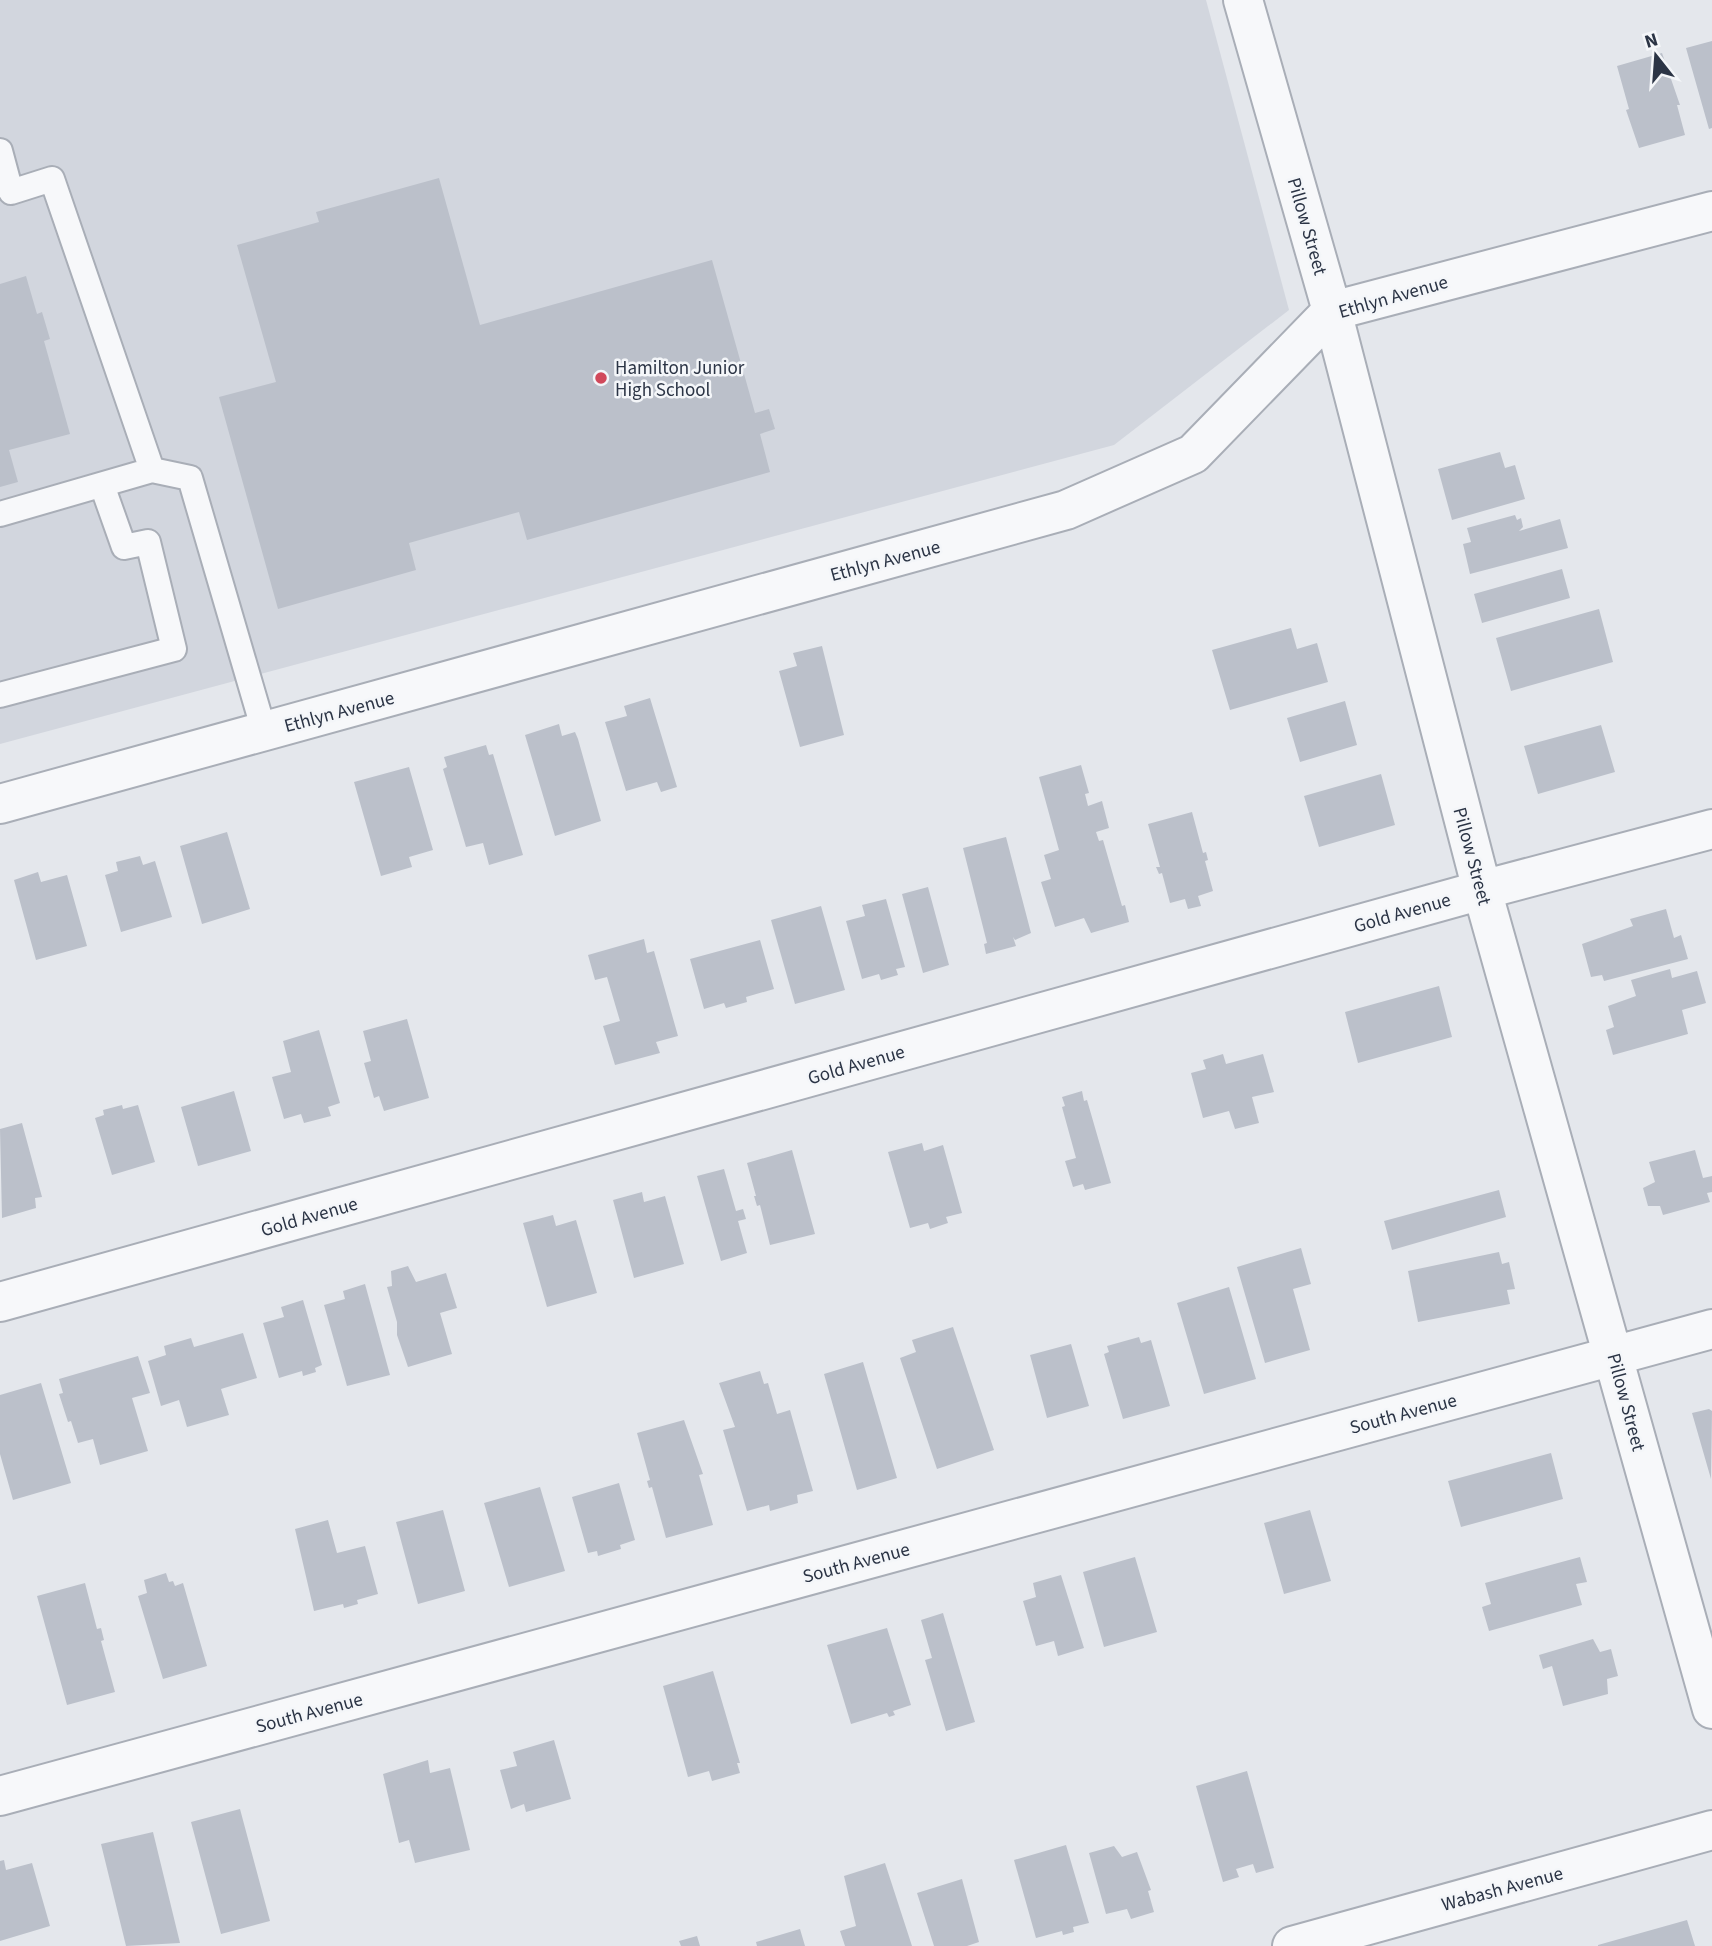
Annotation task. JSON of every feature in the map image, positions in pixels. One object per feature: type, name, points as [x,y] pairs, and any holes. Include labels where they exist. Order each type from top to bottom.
[{"type":"street","name":"Pillow Street","points":[[1243,0],[1332,312],[1482,890],[1712,1709]]},
{"type":"street","name":"Ethlyn Avenue","points":[[0,804],[1066,510],[1193,454],[1332,312],[1712,211]]},
{"type":"street","name":"Gold Avenue","points":[[0,1303],[1482,890],[1712,829]]},
{"type":"street","name":"South Avenue","points":[[0,1796],[1712,1329]]},
{"type":"street","name":"Wabash Avenue","points":[[1292,1946],[1712,1830]]},
{"type":"lane","points":[[0,150],[6,194],[52,179],[152,470]]},
{"type":"lane","points":[[0,514],[152,470],[191,478],[264,731]]},
{"type":"lane","points":[[0,695],[174,649],[148,542],[124,547],[102,485]]},
{"type":"shaded area","name":"Hamilton Junior High School","points":[[0,0],[1206,0],[1289,310],[1114,445],[0,744]]},
{"type":"building","points":[[1712,41],[1712,128],[1709,129],[1686,48]]},
{"type":"building","points":[[1662,53],[1680,105],[1677,105],[1685,135],[1639,148],[1626,110],[1629,109],[1617,66]]},
{"type":"building","points":[[439,178],[480,325],[712,260],[755,413],[769,409],[775,429],[760,434],[770,472],[527,540],[519,512],[409,543],[416,570],[278,609],[219,397],[276,382],[237,245],[319,222],[316,212]]},
{"type":"building","points":[[26,276],[37,314],[42,312],[50,339],[44,341],[70,434],[9,450],[18,482],[0,487],[0,284]]},
{"type":"building","points":[[1500,452],[1505,468],[1515,465],[1525,499],[1452,520],[1438,469]]},
{"type":"building","points":[[1515,515],[1517,520],[1521,518],[1523,527],[1519,531],[1560,519],[1568,548],[1470,574],[1463,544],[1471,542],[1467,528]]},
{"type":"building","points":[[1562,569],[1570,598],[1482,623],[1474,594]]},
{"type":"building","points":[[1599,609],[1613,662],[1511,691],[1496,638]]},
{"type":"building","points":[[1291,628],[1297,649],[1317,643],[1328,682],[1230,710],[1212,650]]},
{"type":"building","points":[[822,646],[844,735],[800,747],[779,671],[797,666],[793,653]]},
{"type":"building","points":[[650,698],[677,787],[661,792],[657,782],[626,791],[605,722],[627,716],[624,706]]},
{"type":"building","points":[[1345,701],[1357,745],[1300,762],[1287,718]]},
{"type":"building","points":[[559,724],[562,736],[575,732],[601,821],[555,836],[525,735]]},
{"type":"building","points":[[1601,725],[1615,772],[1538,794],[1524,746]]},
{"type":"building","points":[[486,745],[489,755],[493,754],[523,855],[489,865],[483,843],[466,847],[443,769],[447,767],[444,757]]},
{"type":"building","points":[[1081,765],[1089,793],[1085,794],[1088,806],[1102,801],[1109,828],[1096,832],[1099,841],[1103,840],[1129,922],[1091,933],[1084,918],[1055,927],[1041,882],[1051,879],[1044,855],[1059,850],[1039,777]]},
{"type":"building","points":[[409,767],[433,850],[409,857],[412,867],[381,876],[354,782]]},
{"type":"building","points":[[1381,774],[1395,825],[1319,847],[1304,796]]},
{"type":"building","points":[[1192,812],[1203,853],[1206,852],[1208,860],[1205,861],[1213,891],[1198,896],[1201,906],[1188,909],[1185,899],[1170,903],[1162,873],[1159,874],[1156,867],[1160,867],[1148,824]]},
{"type":"building","points":[[227,832],[250,909],[202,924],[180,846]]},
{"type":"building","points":[[1006,837],[1031,933],[1015,940],[1013,937],[1016,946],[986,954],[984,944],[987,943],[963,848]]},
{"type":"building","points":[[140,856],[143,865],[155,861],[172,917],[121,932],[105,875],[118,871],[116,862]]},
{"type":"building","points":[[38,872],[41,882],[67,875],[87,946],[36,960],[14,880]]},
{"type":"building","points":[[928,887],[949,965],[923,973],[902,894]]},
{"type":"building","points":[[886,899],[905,967],[896,969],[898,975],[881,980],[879,974],[862,979],[846,921],[865,916],[862,905]]},
{"type":"building","points":[[821,906],[845,990],[795,1004],[771,920]]},
{"type":"building","points":[[1666,909],[1674,938],[1681,935],[1688,959],[1604,981],[1602,975],[1591,977],[1582,944],[1633,926],[1630,919]]},
{"type":"building","points":[[644,939],[647,953],[654,951],[678,1036],[656,1042],[660,1053],[615,1065],[603,1026],[620,1021],[607,977],[595,980],[588,955]]},
{"type":"building","points":[[760,940],[774,989],[746,997],[747,1002],[726,1008],[724,1003],[704,1009],[690,959]]},
{"type":"building","points":[[1670,969],[1672,978],[1697,971],[1706,1003],[1682,1010],[1688,1034],[1613,1055],[1606,1030],[1614,1027],[1608,1006],[1636,996],[1631,980]]},
{"type":"building","points":[[1439,986],[1452,1037],[1358,1063],[1345,1012]]},
{"type":"building","points":[[407,1019],[429,1098],[384,1111],[379,1096],[374,1098],[364,1063],[371,1061],[363,1031]]},
{"type":"building","points":[[319,1030],[340,1103],[328,1107],[331,1116],[304,1123],[301,1114],[284,1119],[272,1077],[291,1072],[283,1041]]},
{"type":"building","points":[[1223,1054],[1226,1064],[1263,1054],[1274,1092],[1252,1097],[1259,1123],[1235,1129],[1229,1111],[1203,1118],[1191,1073],[1206,1069],[1203,1060]]},
{"type":"building","points":[[234,1091],[251,1151],[198,1166],[181,1107]]},
{"type":"building","points":[[1082,1091],[1111,1183],[1085,1190],[1083,1184],[1073,1187],[1065,1161],[1076,1158],[1062,1107],[1065,1106],[1062,1097]]},
{"type":"building","points":[[122,1105],[123,1109],[138,1105],[155,1162],[112,1175],[95,1118],[104,1115],[103,1110]]},
{"type":"building","points":[[22,1123],[42,1197],[35,1198],[36,1208],[2,1218],[0,1129]]},
{"type":"building","points":[[922,1143],[924,1151],[943,1145],[962,1213],[946,1217],[948,1223],[930,1229],[928,1223],[910,1228],[888,1152]]},
{"type":"building","points":[[792,1150],[815,1234],[770,1245],[760,1205],[757,1206],[754,1196],[747,1163]]},
{"type":"building","points":[[1695,1150],[1703,1178],[1712,1176],[1712,1192],[1707,1193],[1710,1202],[1663,1215],[1660,1206],[1648,1206],[1643,1188],[1655,1182],[1649,1162]]},
{"type":"building","points":[[724,1169],[736,1211],[743,1209],[746,1219],[738,1221],[747,1253],[721,1261],[697,1176]]},
{"type":"building","points":[[1499,1190],[1506,1217],[1392,1250],[1384,1221]]},
{"type":"building","points":[[642,1192],[644,1202],[665,1196],[684,1264],[634,1278],[613,1200]]},
{"type":"building","points":[[553,1215],[556,1226],[576,1220],[597,1293],[547,1307],[523,1223]]},
{"type":"building","points":[[1301,1248],[1311,1284],[1293,1289],[1310,1350],[1265,1363],[1237,1267]]},
{"type":"building","points":[[1499,1252],[1502,1264],[1509,1262],[1515,1289],[1507,1290],[1510,1304],[1418,1322],[1408,1271]]},
{"type":"building","points":[[408,1266],[416,1282],[446,1273],[457,1308],[440,1313],[452,1354],[408,1367],[397,1335],[397,1322],[387,1287],[392,1286],[391,1271]]},
{"type":"building","points":[[365,1284],[390,1375],[347,1386],[324,1305],[345,1299],[343,1291]]},
{"type":"building","points":[[1229,1287],[1256,1379],[1204,1394],[1177,1303]]},
{"type":"building","points":[[303,1300],[322,1365],[315,1368],[316,1372],[303,1376],[302,1371],[279,1378],[263,1323],[284,1317],[281,1307]]},
{"type":"building","points":[[953,1327],[994,1450],[937,1469],[900,1358],[916,1352],[912,1340]]},
{"type":"building","points":[[243,1333],[257,1378],[221,1389],[229,1415],[187,1427],[179,1400],[161,1406],[148,1361],[166,1355],[164,1346],[191,1338],[194,1347]]},
{"type":"building","points":[[1139,1337],[1141,1343],[1151,1340],[1170,1406],[1123,1419],[1104,1354],[1109,1352],[1107,1346]]},
{"type":"building","points":[[1071,1344],[1089,1406],[1047,1418],[1030,1355]]},
{"type":"building","points":[[138,1356],[150,1393],[132,1398],[148,1451],[100,1465],[93,1439],[78,1443],[59,1394],[63,1393],[59,1379]]},
{"type":"building","points":[[863,1362],[897,1478],[857,1490],[824,1374]]},
{"type":"building","points":[[760,1371],[764,1384],[768,1383],[777,1414],[790,1410],[813,1491],[797,1495],[798,1503],[770,1511],[769,1505],[747,1511],[723,1430],[735,1427],[719,1383]]},
{"type":"building","points":[[41,1383],[71,1483],[13,1500],[0,1454],[0,1395]]},
{"type":"building","points":[[1709,1409],[1712,1411],[1711,1479],[1692,1413]]},
{"type":"building","points":[[684,1420],[703,1474],[699,1475],[713,1525],[666,1538],[652,1487],[649,1488],[647,1481],[650,1480],[637,1433]]},
{"type":"building","points":[[1551,1453],[1563,1499],[1461,1527],[1448,1481]]},
{"type":"building","points":[[619,1483],[635,1540],[620,1545],[621,1549],[598,1556],[597,1551],[588,1553],[572,1497]]},
{"type":"building","points":[[540,1487],[565,1571],[509,1587],[484,1503]]},
{"type":"building","points":[[443,1510],[465,1591],[418,1604],[396,1522]]},
{"type":"building","points":[[1310,1510],[1331,1581],[1284,1594],[1264,1523]]},
{"type":"building","points":[[328,1520],[337,1553],[365,1546],[378,1594],[357,1600],[358,1604],[344,1608],[343,1604],[314,1611],[295,1529]]},
{"type":"building","points":[[1135,1557],[1157,1632],[1104,1647],[1083,1572]]},
{"type":"building","points":[[1580,1557],[1587,1582],[1576,1584],[1582,1605],[1489,1631],[1482,1607],[1491,1604],[1485,1583]]},
{"type":"building","points":[[166,1573],[169,1582],[173,1581],[175,1586],[183,1583],[207,1666],[163,1679],[138,1596],[147,1593],[144,1580]]},
{"type":"building","points":[[1061,1575],[1084,1648],[1058,1656],[1054,1641],[1036,1646],[1023,1601],[1036,1597],[1033,1583]]},
{"type":"building","points":[[85,1583],[97,1629],[101,1628],[104,1640],[101,1641],[115,1692],[67,1705],[37,1596]]},
{"type":"building","points":[[943,1613],[975,1722],[946,1731],[925,1660],[932,1658],[921,1620]]},
{"type":"building","points":[[887,1628],[911,1705],[893,1711],[895,1715],[889,1717],[887,1713],[851,1724],[827,1645]]},
{"type":"building","points":[[1593,1639],[1600,1652],[1611,1649],[1618,1676],[1607,1679],[1608,1694],[1563,1706],[1552,1666],[1543,1669],[1539,1655]]},
{"type":"building","points":[[713,1671],[740,1763],[737,1763],[740,1773],[712,1781],[709,1771],[688,1777],[663,1686]]},
{"type":"building","points":[[554,1740],[571,1799],[526,1812],[524,1804],[511,1809],[500,1770],[517,1766],[513,1752]]},
{"type":"building","points":[[428,1760],[430,1773],[450,1768],[470,1850],[415,1863],[409,1840],[399,1843],[383,1774]]},
{"type":"building","points":[[1247,1771],[1274,1868],[1256,1873],[1253,1864],[1236,1869],[1239,1877],[1223,1882],[1196,1786]]},
{"type":"building","points":[[240,1809],[270,1921],[221,1934],[191,1822]]},
{"type":"building","points":[[153,1832],[180,1943],[126,1946],[101,1844]]},
{"type":"building","points":[[1066,1845],[1089,1923],[1073,1927],[1074,1932],[1063,1935],[1062,1931],[1036,1938],[1014,1860]]},
{"type":"building","points":[[1114,1846],[1122,1857],[1137,1852],[1151,1890],[1148,1891],[1154,1912],[1131,1919],[1127,1909],[1106,1914],[1089,1853]]},
{"type":"building","points":[[4,1860],[6,1870],[32,1863],[50,1926],[0,1941],[0,1861]]},
{"type":"building","points":[[885,1863],[912,1946],[845,1946],[840,1931],[856,1926],[844,1876]]},
{"type":"building","points":[[962,1879],[979,1942],[967,1946],[934,1946],[917,1893]]},
{"type":"building","points":[[1687,1920],[1695,1946],[1598,1946],[1598,1945]]},
{"type":"building","points":[[800,1929],[805,1946],[757,1946],[756,1942]]},
{"type":"building","points":[[697,1936],[700,1946],[681,1946],[679,1941]]},
{"type":"place","name":"Hamilton Junior High School","points":[[601,378]]}]
